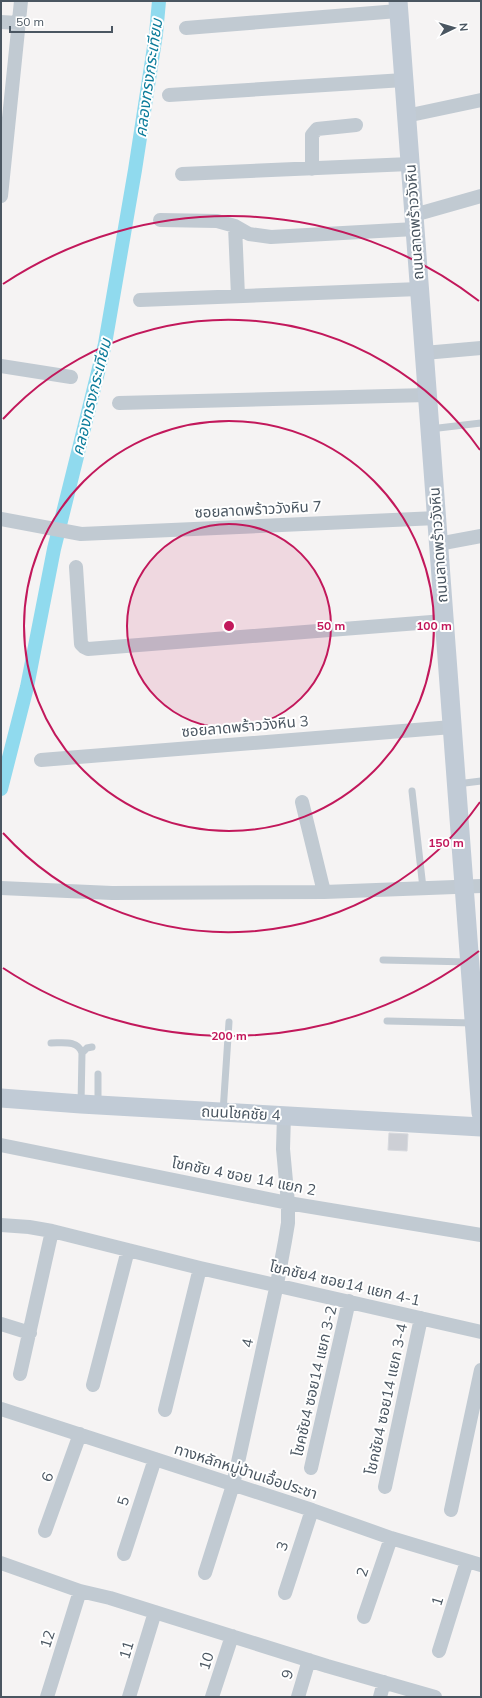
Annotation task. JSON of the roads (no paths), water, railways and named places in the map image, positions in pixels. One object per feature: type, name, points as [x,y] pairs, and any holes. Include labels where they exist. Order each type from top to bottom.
[{"type":"main road","name":"ถนนลาดพร้าววังหิน","points":[[398,6],[456,784],[472,887],[470,962],[474,1024],[480,1077],[481,1113]]},
{"type":"main road","name":"ถนนโชคชัย 4","points":[[1,1098],[481,1127]]},
{"type":"street","points":[[1,196],[21,1]]},
{"type":"street","points":[[186,28],[398,6]]},
{"type":"street","points":[[1,22],[18,23]]},
{"type":"street","points":[[169,94],[404,80]]},
{"type":"street","points":[[406,116],[481,100]]},
{"type":"street","points":[[312,169],[312,135],[317,129],[356,125]]},
{"type":"street","points":[[182,174],[410,164]]},
{"type":"street","points":[[160,220],[217,221],[235,226],[249,234],[270,237],[414,222],[481,196]]},
{"type":"street","points":[[235,226],[238,296]]},
{"type":"street","points":[[140,300],[419,289]]},
{"type":"street","points":[[424,353],[481,348]]},
{"type":"street","points":[[1,366],[71,377]]},
{"type":"street","points":[[119,403],[427,396]]},
{"type":"street","name":"ซอยลาดพร้าววังหิน 7","points":[[1,519],[81,534],[436,518]]},
{"type":"street","points":[[438,544],[481,536]]},
{"type":"street","points":[[76,567],[81,644],[88,649],[444,621]]},
{"type":"street","name":"ซอยลาดพร้าววังหิน 3","points":[[42,760],[452,727]]},
{"type":"street","points":[[302,802],[324,892]]},
{"type":"street","points":[[1,888],[112,893],[324,892],[472,887]]},
{"type":"street","name":"4","points":[[205,1573],[233,1485],[277,1284],[288,1223],[288,1203],[283,1149],[284,1115]]},
{"type":"street","name":"โชคชัย 4 ซอย 14 แยก 2","points":[[1,1145],[288,1203],[481,1235]]},
{"type":"street","name":"โชคชัย4 ซอย14 แยก 4-1","points":[[1,1224],[52,1231],[200,1268],[277,1284],[481,1332]]},
{"type":"street","points":[[20,1374],[52,1231]]},
{"type":"street","points":[[93,1385],[128,1250]]},
{"type":"street","points":[[165,1410],[200,1268]]},
{"type":"street","name":"โชคชัย4 ซอย14 แยก 3-2","points":[[311,1468],[349,1301]]},
{"type":"street","name":"โชคชัย4 ซอย14 แยก 3-4","points":[[385,1487],[421,1318]]},
{"type":"street","points":[[1,1324],[30,1333]]},
{"type":"street","points":[[451,1510],[481,1370]]},
{"type":"street","name":"ทางหลักหมู่บ้านเอื้อประชา","points":[[1,1409],[312,1510],[391,1538],[481,1565]]},
{"type":"street","name":"6","points":[[45,1531],[80,1434]]},
{"type":"street","name":"5","points":[[124,1554],[155,1459]]},
{"type":"street","name":"3","points":[[285,1593],[312,1510]]},
{"type":"street","name":"2","points":[[364,1617],[391,1538]]},
{"type":"street","name":"1","points":[[439,1651],[467,1561]]},
{"type":"street","points":[[2,1566],[80,1591],[110,1598],[309,1660],[435,1697]]},
{"type":"street","name":"12","points":[[47,1697],[80,1591]]},
{"type":"street","name":"11","points":[[129,1697],[155,1612]]},
{"type":"street","name":"10","points":[[212,1697],[232,1636]]},
{"type":"street","name":"9","points":[[298,1697],[309,1660]]},
{"type":"street","points":[[380,1697],[384,1682]]},
{"type":"lane","points":[[430,429],[481,423]]},
{"type":"lane","points":[[456,784],[481,781]]},
{"type":"lane","points":[[412,792],[423,888]]},
{"type":"lane","points":[[383,960],[470,962]]},
{"type":"lane","points":[[387,1021],[474,1024]]},
{"type":"lane","points":[[223,1112],[229,1022]]},
{"type":"lane","points":[[51,1043],[75,1043],[80,1047],[89,1104]]},
{"type":"lane","points":[[82,1053],[87,1048],[92,1047]]},
{"type":"lane","points":[[89,1104],[98,1074]]},
{"type":"waterway","name":"คลองทรงกระเทียม","points":[[1,789],[27,687],[54,549],[105,344],[135,170],[156,34],[159,1]]}]
